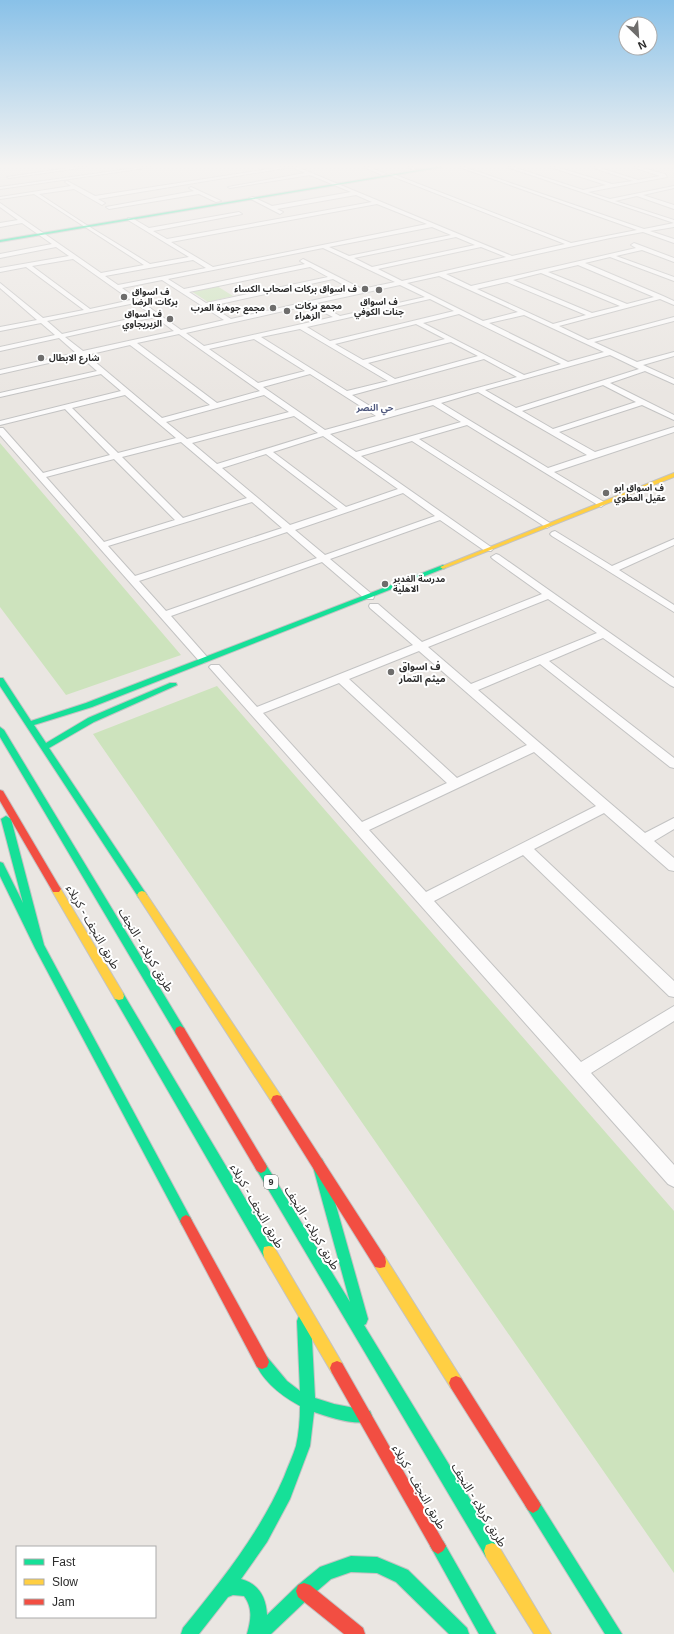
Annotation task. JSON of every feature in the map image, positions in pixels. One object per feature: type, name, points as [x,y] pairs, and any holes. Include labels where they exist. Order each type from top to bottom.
[{"type":"main road","points":[[30,724],[212,666],[373,604],[488,549],[674,475]]},
{"type":"main road","points":[[600,504],[601,509],[610,512]]},
{"type":"main road","points":[[573,515],[583,517],[585,522]]},
{"type":"main road","points":[[552,536],[567,529]]},
{"type":"main road","points":[[0,680],[318,1163],[614,1634]]},
{"type":"main road","points":[[45,747],[69,731],[102,715],[180,682]]},
{"type":"main road","points":[[89,705],[86,709],[90,715],[102,715]]},
{"type":"main road","name":"طريق کربلاء - النجف","points":[[0,730],[368,1345],[543,1634]]},
{"type":"main road","points":[[0,794],[39,945]]},
{"type":"main road","name":"طريق النجف - کربلاء","points":[[0,794],[303,1309],[488,1634]]},
{"type":"main road","points":[[0,866],[39,945],[260,1359],[273,1378],[289,1391],[307,1402],[325,1410],[365,1416]]},
{"type":"main road","points":[[318,1163],[368,1345]]},
{"type":"main road","points":[[189,1634],[256,1547],[278,1513],[293,1477],[304,1444],[307,1402],[303,1309]]},
{"type":"main road","points":[[259,1634],[304,1591],[326,1573],[351,1564],[377,1565],[402,1576],[461,1634]]},
{"type":"main road","points":[[222,1591],[233,1586],[243,1586],[252,1592],[258,1602],[260,1616],[258,1629],[255,1634]]},
{"type":"main road","points":[[304,1591],[356,1634]]},
{"type":"street","points":[[55,243],[488,549]]},
{"type":"street","points":[[113,243],[149,266]]},
{"type":"street","points":[[169,243],[211,268]]},
{"type":"street","points":[[118,287],[337,243]]},
{"type":"street","points":[[347,258],[417,243]]},
{"type":"street","points":[[433,243],[453,252]]},
{"type":"street","points":[[476,243],[512,258]]},
{"type":"street","points":[[566,243],[571,245]]},
{"type":"street","points":[[0,372],[579,243]]},
{"type":"street","points":[[630,244],[674,260]]},
{"type":"street","points":[[0,256],[58,245]]},
{"type":"street","points":[[323,246],[432,297],[459,312],[568,365]]},
{"type":"street","points":[[371,269],[482,246]]},
{"type":"street","points":[[471,288],[643,248]]},
{"type":"street","points":[[287,253],[362,292]]},
{"type":"street","points":[[530,254],[543,259]]},
{"type":"street","points":[[611,256],[672,281]]},
{"type":"street","points":[[0,270],[74,257]]},
{"type":"street","points":[[102,275],[194,258]]},
{"type":"street","points":[[550,262],[562,267]]},
{"type":"street","points":[[579,263],[674,302]]},
{"type":"street","points":[[27,265],[89,311]]},
{"type":"street","points":[[184,291],[310,265]]},
{"type":"street","points":[[543,272],[626,306]]},
{"type":"street","points":[[440,274],[674,382]]},
{"type":"street","points":[[163,278],[230,321]]},
{"type":"street","points":[[205,305],[334,278]]},
{"type":"street","points":[[508,280],[590,315]]},
{"type":"street","points":[[219,284],[243,297]]},
{"type":"street","points":[[0,285],[324,558],[373,604],[674,866]]},
{"type":"street","points":[[642,289],[655,286]]},
{"type":"street","points":[[204,348],[432,297]]},
{"type":"street","points":[[552,326],[661,297]]},
{"type":"street","points":[[0,329],[138,301]]},
{"type":"street","points":[[312,303],[340,318]]},
{"type":"street","points":[[330,343],[459,312]]},
{"type":"street","points":[[482,323],[524,313]]},
{"type":"street","points":[[0,349],[157,315]]},
{"type":"street","points":[[588,342],[674,318]]},
{"type":"street","points":[[417,322],[523,377]]},
{"type":"street","points":[[302,327],[394,381]]},
{"type":"street","points":[[256,337],[382,417]]},
{"type":"street","points":[[363,362],[451,340]]},
{"type":"street","points":[[132,343],[215,406]]},
{"type":"street","points":[[216,467],[325,433],[610,353]]},
{"type":"street","points":[[636,365],[674,354]]},
{"type":"street","points":[[346,394],[484,357]]},
{"type":"street","points":[[515,411],[645,369]]},
{"type":"street","points":[[0,395],[102,372]]},
{"type":"street","points":[[257,386],[311,372]]},
{"type":"street","points":[[603,382],[674,418]]},
{"type":"street","points":[[479,390],[595,456]]},
{"type":"street","points":[[0,423],[126,392]]},
{"type":"street","points":[[160,421],[266,392]]},
{"type":"street","points":[[434,402],[600,504]]},
{"type":"street","points":[[552,432],[643,402]]},
{"type":"street","points":[[66,406],[181,521]]},
{"type":"street","points":[[40,476],[116,456],[296,413]]},
{"type":"street","points":[[355,455],[467,423]]},
{"type":"street","points":[[0,430],[133,580],[255,712],[674,1178]]},
{"type":"street","points":[[547,471],[674,430]]},
{"type":"street","points":[[412,438],[547,525]]},
{"type":"street","points":[[267,451],[345,510]]},
{"type":"street","points":[[133,580],[405,490]]},
{"type":"street","points":[[103,545],[253,499]]},
{"type":"street","points":[[165,615],[442,516]]},
{"type":"street","points":[[552,536],[612,570],[674,609]]},
{"type":"street","points":[[612,570],[674,542]]},
{"type":"street","points":[[496,557],[604,634],[672,680]]},
{"type":"street","points":[[255,712],[549,595]]},
{"type":"street","points":[[664,603],[674,599]]},
{"type":"street","points":[[470,689],[604,634]]},
{"type":"street","points":[[541,660],[674,764]]},
{"type":"street","points":[[341,678],[456,784]]},
{"type":"street","points":[[360,829],[536,746]]},
{"type":"street","points":[[424,900],[526,849],[606,806]]},
{"type":"street","points":[[644,840],[674,824]]},
{"type":"street","points":[[526,849],[674,991]]},
{"type":"street","points":[[579,1072],[674,1013]]},
{"type":"green space","points":[[217,286],[233,296],[208,302],[191,291]]},
{"type":"green space","points":[[0,443],[181,655],[66,695],[0,607]]},
{"type":"green space","points":[[217,686],[674,1211],[674,1573],[93,734]]},
{"type":"traffic: fast","points":[[30,724],[89,705],[443,567]]},
{"type":"traffic: fast","points":[[0,680],[142,895]]},
{"type":"traffic: fast","points":[[45,747],[91,720],[173,685]]},
{"type":"traffic: fast","points":[[0,730],[180,1031]]},
{"type":"traffic: fast","points":[[6,819],[39,945]]},
{"type":"traffic: fast","points":[[0,866],[39,945],[186,1221]]},
{"type":"traffic: fast","points":[[119,996],[269,1252]]},
{"type":"traffic: fast","points":[[318,1163],[361,1319]]},
{"type":"traffic: fast","points":[[261,1167],[492,1551]]},
{"type":"traffic: fast","points":[[189,1634],[248,1557],[285,1494],[300,1457],[304,1443],[307,1413],[304,1321]]},
{"type":"traffic: fast","points":[[262,1362],[282,1386],[306,1402],[334,1411],[365,1416]]},
{"type":"traffic: fast","points":[[533,1505],[614,1634]]},
{"type":"traffic: fast","points":[[438,1546],[488,1634]]},
{"type":"traffic: fast","points":[[259,1634],[304,1591],[326,1573],[351,1564],[377,1565],[402,1576],[461,1634]]},
{"type":"traffic: fast","points":[[222,1591],[233,1587],[242,1587],[255,1597],[259,1614],[255,1634]]},
{"type":"traffic: slow","points":[[443,567],[674,475]]},
{"type":"traffic: slow","points":[[56,889],[119,996]]},
{"type":"traffic: slow","points":[[142,895],[277,1100]]},
{"type":"traffic: slow","points":[[269,1252],[337,1368]]},
{"type":"traffic: slow","points":[[380,1262],[456,1383]]},
{"type":"traffic: slow","points":[[492,1551],[543,1634]]},
{"type":"traffic: jam","points":[[0,793],[56,889]]},
{"type":"traffic: jam","points":[[180,1031],[261,1167]]},
{"type":"traffic: jam","points":[[277,1100],[380,1262]]},
{"type":"traffic: jam","points":[[186,1221],[262,1362]]},
{"type":"traffic: jam","points":[[337,1368],[438,1546]]},
{"type":"traffic: jam","points":[[456,1383],[533,1505]]},
{"type":"traffic: jam","points":[[304,1591],[357,1634]]},
{"type":"place","name":"ف اسواق بركات اصحاب الكساء","points":[[365,289]]},
{"type":"place","name":"ف اسواق جنات الكوفي","points":[[379,290]]},
{"type":"place","name":"ف اسواق بركات الرضا","points":[[124,297]]},
{"type":"place","name":"مجمع جوهرة العرب","points":[[273,308]]},
{"type":"place","name":"مجمع بركات الزهراء","points":[[287,311]]},
{"type":"place","name":"ف اسواق الزيريجاوي","points":[[170,319]]},
{"type":"place","name":"شارع الابطال","points":[[41,358]]},
{"type":"place","name":"ف اسواق ابو عقيل العطوي","points":[[606,493]]},
{"type":"place","name":"مدرسة الغدير الاهلية","points":[[385,584]]},
{"type":"place","name":"ف اسواق ميثم التمار","points":[[391,672]]},
{"type":"district","name":"حي النصر","points":[[375,408]]}]
